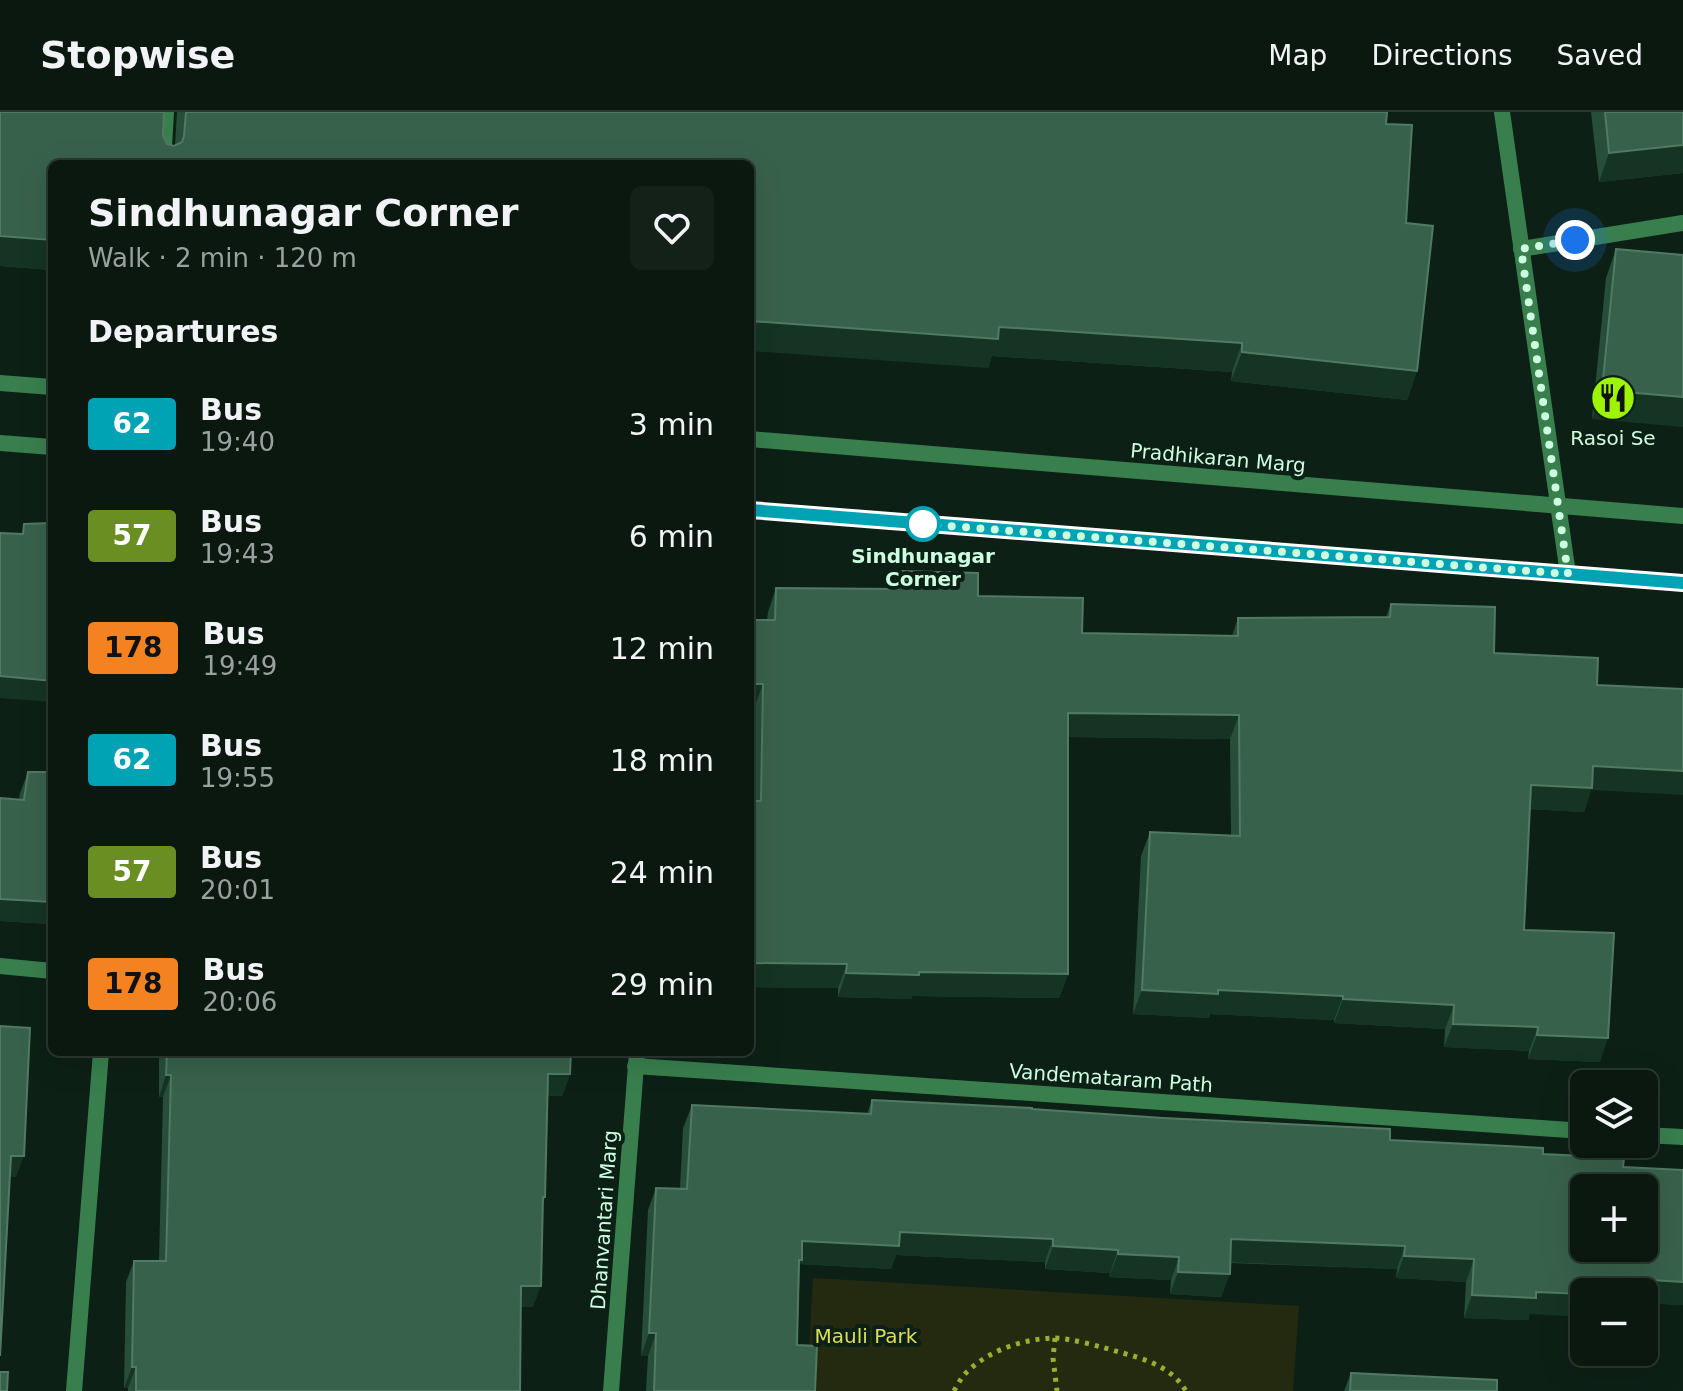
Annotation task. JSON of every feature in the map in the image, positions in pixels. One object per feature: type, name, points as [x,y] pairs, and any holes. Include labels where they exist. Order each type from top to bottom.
[{"type":"street","points":[[163,160],[166,112]]},
{"type":"street","points":[[1502,112],[1568,574]]},
{"type":"street","points":[[1521,249],[1683,223]]},
{"type":"street","points":[[0,383],[48,387]]},
{"type":"street","name":"Pradhikaran Marg","points":[[754,439],[1683,516]]},
{"type":"street","points":[[0,443],[48,447]]},
{"type":"street","points":[[754,510],[1683,583]]},
{"type":"street","points":[[0,966],[48,971]]},
{"type":"street","points":[[74,1391],[101,1056]]},
{"type":"street","name":"Vandemataram Path","points":[[636,1059],[1570,1130]]},
{"type":"street","name":"Dhanvantari Marg","points":[[611,1391],[636,1059]]},
{"type":"street","points":[[1658,1136],[1683,1137]]},
{"type":"path","points":[[1055,1338],[1053,1358],[1057,1391]]},
{"type":"path","points":[[954,1391],[966,1372],[994,1352],[1024,1342],[1055,1338],[1151,1360],[1180,1381],[1186,1391]]},
{"type":"green space","name":"Mauli Park","points":[[813,1278],[1299,1306],[1293,1391],[807,1391]]},
{"type":"building","points":[[0,112],[164,112],[163,135],[167,144],[174,146],[182,142],[186,112],[1387,112],[1386,124],[1412,125],[1406,223],[1433,226],[1417,371],[1242,352],[1242,343],[999,327],[998,339],[754,321],[754,160],[48,160],[48,240],[0,236]]},
{"type":"building","points":[[1605,112],[1683,112],[1683,145],[1609,153]]},
{"type":"building","points":[[1616,249],[1683,255],[1683,397],[1602,390]]},
{"type":"building","points":[[48,523],[48,681],[0,676],[0,533],[23,534],[24,524]]},
{"type":"building","points":[[898,571],[978,573],[978,596],[1083,598],[1082,633],[1238,636],[1238,618],[1390,617],[1391,604],[1495,607],[1494,653],[1598,658],[1597,685],[1683,689],[1683,771],[1593,766],[1592,788],[1531,785],[1524,930],[1614,933],[1608,1038],[1537,1035],[1538,1027],[1453,1024],[1454,1005],[1343,999],[1343,996],[1142,990],[1150,832],[1240,836],[1239,715],[1068,713],[1068,974],[846,973],[847,964],[754,963],[754,801],[761,801],[763,684],[754,684],[754,620],[775,620],[776,588],[898,589]]},
{"type":"building","points":[[28,772],[48,772],[48,902],[0,899],[0,798],[24,800]]},
{"type":"building","points":[[0,1026],[30,1028],[24,1156],[11,1156],[0,1356]]},
{"type":"building","points":[[167,1056],[571,1056],[570,1074],[548,1074],[541,1286],[521,1286],[520,1391],[136,1391],[136,1367],[132,1367],[134,1261],[166,1261],[171,1075],[166,1075]]},
{"type":"building","points":[[872,1100],[1032,1108],[1390,1129],[1390,1140],[1543,1148],[1543,1154],[1570,1155],[1570,1158],[1624,1158],[1623,1167],[1683,1170],[1683,1282],[1658,1280],[1658,1278],[1570,1278],[1570,1293],[1536,1292],[1536,1298],[1472,1295],[1474,1259],[1404,1256],[1405,1246],[1231,1239],[1230,1274],[1178,1272],[1179,1257],[1053,1246],[1053,1239],[900,1232],[899,1246],[802,1241],[797,1345],[817,1346],[815,1391],[654,1391],[656,1333],[649,1333],[656,1188],[687,1189],[692,1105],[871,1114]]},
{"type":"building","points":[[0,1372],[8,1372],[7,1391],[0,1391]]},
{"type":"building","points":[[1351,1373],[1497,1380],[1497,1391],[1350,1391]]},
{"type":"bus line","name":"62","points":[[754,510],[1683,583]]},
{"type":"place","name":"Rasoi Se","points":[[1613,398]]},
{"type":"place","name":"Sindhunagar Corner","points":[[923,524]]},
{"type":"route","points":[[923,524],[1568,574],[1521,249],[1575,240]]}]
